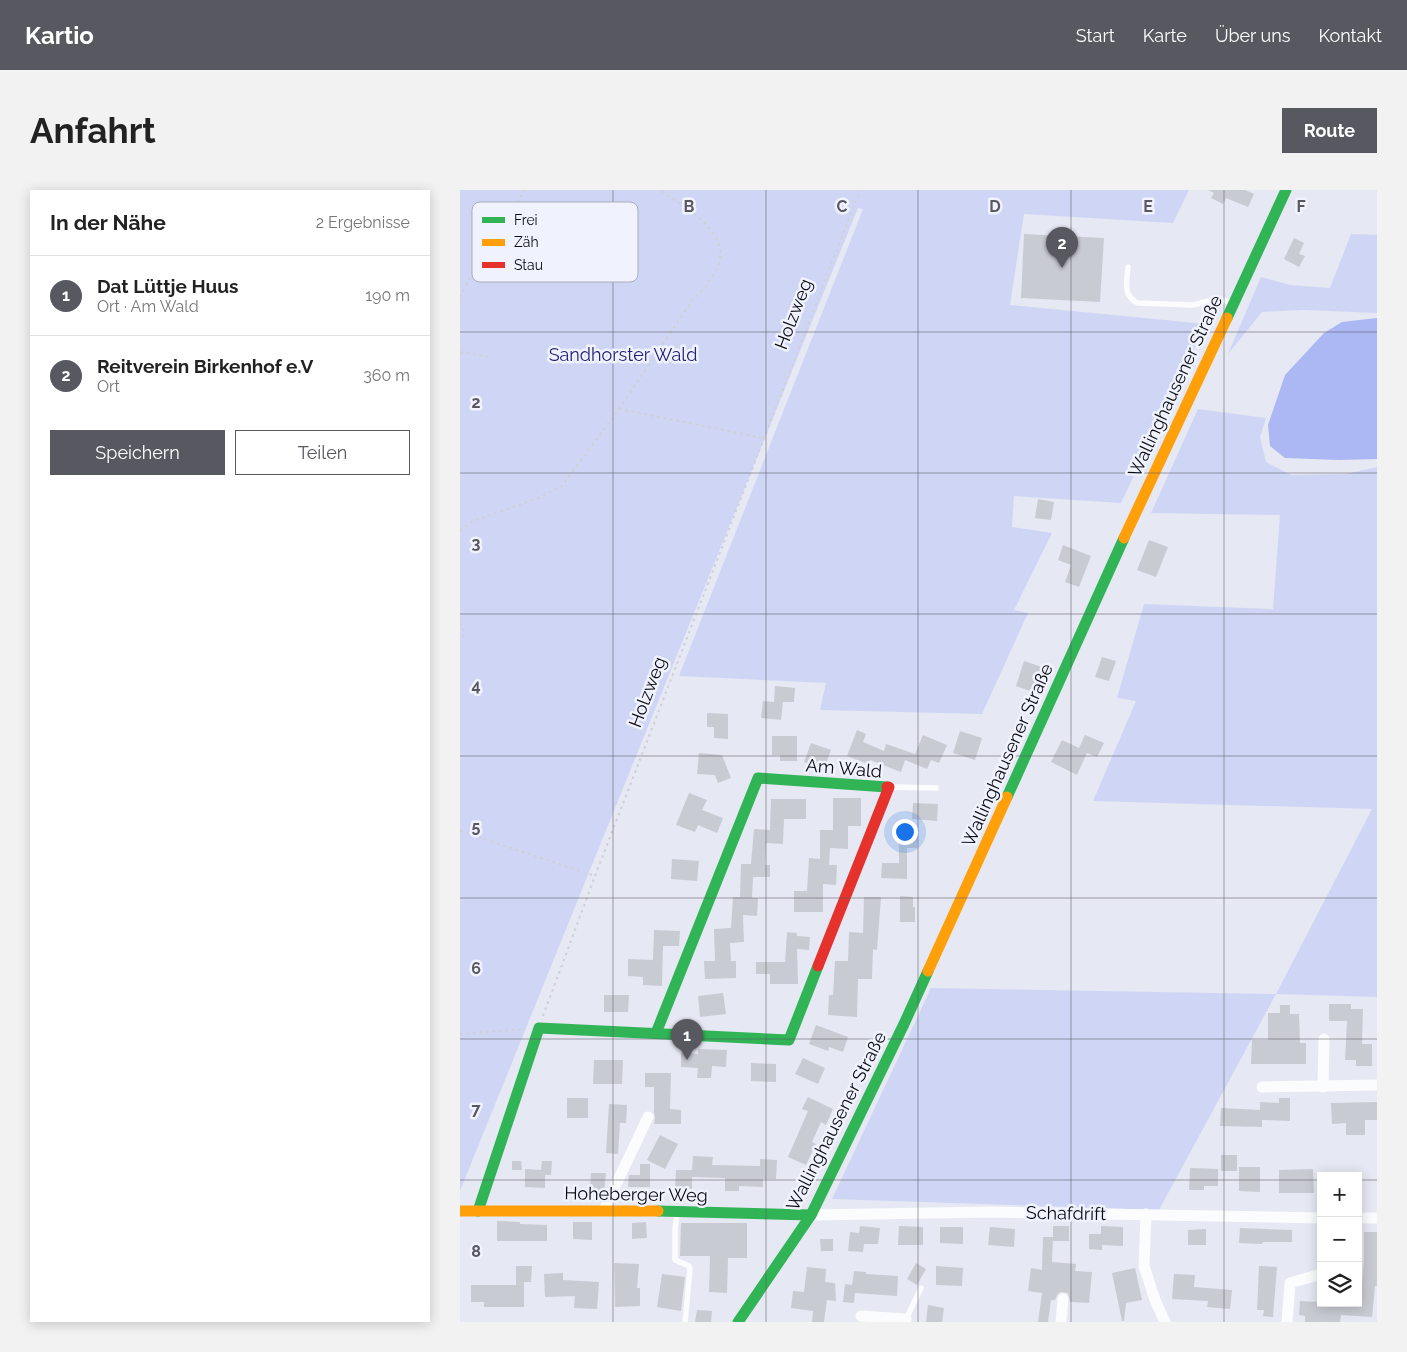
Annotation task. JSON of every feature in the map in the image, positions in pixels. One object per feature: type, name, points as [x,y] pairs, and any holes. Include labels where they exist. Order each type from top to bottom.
[{"type":"street","name":"Wallinghausener Straße","points":[[741,1321],[811,1214],[904,1024],[1114,560],[1286,190]]},
{"type":"street","name":"Am Wald","points":[[539,1028],[789,1040],[890,787],[758,778],[656,1033]]},
{"type":"street","points":[[478,1211],[539,1028]]},
{"type":"street","points":[[1323,1087],[1324,1039]]},
{"type":"street","points":[[1262,1087],[1377,1085]]},
{"type":"street","points":[[604,1210],[648,1117]]},
{"type":"street","name":"Hoheberger Weg","points":[[462,1210],[604,1210],[811,1214]]},
{"type":"street","points":[[460,1223],[462,1210]]},
{"type":"street","name":"Schafdrift","points":[[811,1214],[991,1212],[1317,1218]]},
{"type":"street","points":[[1146,1214],[1144,1266],[1155,1300],[1165,1322]]},
{"type":"street","points":[[1362,1218],[1377,1218]]},
{"type":"street","points":[[1287,1322],[1290,1283],[1317,1275]]},
{"type":"street","points":[[1061,1322],[1063,1298]]},
{"type":"street","points":[[861,1316],[906,1321]]},
{"type":"lane","points":[[1128,267],[1126,292],[1132,301],[1138,303],[1193,305],[1217,299],[1234,303]]},
{"type":"lane","points":[[890,787],[936,788]]},
{"type":"lane","points":[[677,1212],[674,1260],[689,1266],[690,1269],[685,1322]]},
{"type":"lane","points":[[906,1321],[921,1288]]},
{"type":"path","points":[[517,202],[525,190]]},
{"type":"path","points":[[460,531],[471,522],[541,497],[562,486],[619,409],[694,298],[702,293],[719,264],[720,247],[708,227],[699,217],[660,190]]},
{"type":"path","name":"Holzweg","points":[[539,1028],[595,876],[860,190]]},
{"type":"path","points":[[460,297],[472,274]]},
{"type":"path","points":[[460,352],[490,357]]},
{"type":"path","points":[[619,409],[763,438]]},
{"type":"path","points":[[460,623],[465,634],[460,639]]},
{"type":"path","points":[[460,831],[595,876]]},
{"type":"path","points":[[460,1034],[539,1028]]},
{"type":"green space","name":"Sandhorster Wald","points":[[460,190],[1189,190],[1173,223],[1024,214],[1010,305],[1206,324],[1121,503],[1014,496],[1012,527],[1052,533],[1014,610],[1028,613],[982,714],[820,710],[826,683],[679,676],[863,209],[858,208],[460,1191]]},
{"type":"green space","points":[[1351,234],[1377,235],[1377,313],[1304,310],[1262,312],[1228,354],[1261,277],[1290,285],[1330,288]]},
{"type":"green space","points":[[1198,409],[1266,418],[1260,437],[1266,462],[1291,475],[1346,474],[1377,467],[1377,997],[1276,994],[1372,809],[1093,801],[1136,701],[1117,698],[1144,604],[1273,609],[1280,515],[1151,513]]},
{"type":"green space","points":[[931,988],[1276,994],[1159,1210],[832,1199]]},
{"type":"water","points":[[1377,318],[1377,459],[1285,458],[1270,446],[1268,425],[1285,375],[1324,333],[1342,322]]},
{"type":"building","points":[[1208,190],[1245,190],[1254,194],[1248,207],[1226,198],[1223,204],[1211,198],[1214,193]]},
{"type":"building","points":[[1024,234],[1104,238],[1100,302],[1021,298]]},
{"type":"building","points":[[1294,238],[1304,243],[1299,254],[1305,256],[1299,267],[1284,259]]},
{"type":"building","points":[[1038,499],[1054,502],[1051,520],[1035,518]]},
{"type":"building","points":[[1149,540],[1168,547],[1156,577],[1137,570]]},
{"type":"building","points":[[1063,545],[1091,556],[1079,587],[1065,582],[1071,565],[1058,560]]},
{"type":"building","points":[[1102,657],[1116,661],[1109,681],[1095,677]]},
{"type":"building","points":[[1024,661],[1045,668],[1036,693],[1016,686]]},
{"type":"building","points":[[775,686],[795,688],[794,702],[783,702],[781,720],[761,718],[763,701],[774,702]]},
{"type":"building","points":[[707,713],[728,714],[728,739],[714,738],[714,727],[707,727]]},
{"type":"building","points":[[857,730],[866,734],[863,742],[884,751],[886,744],[915,754],[923,735],[947,745],[939,763],[931,760],[927,769],[905,760],[901,772],[870,760],[868,764],[847,756]]},
{"type":"building","points":[[960,731],[982,738],[975,760],[953,753]]},
{"type":"building","points":[[1085,735],[1104,743],[1097,757],[1087,753],[1077,775],[1051,762],[1062,740],[1079,748]]},
{"type":"building","points":[[772,736],[797,736],[797,761],[780,761],[780,755],[772,755]]},
{"type":"building","points":[[811,743],[831,750],[824,769],[804,762]]},
{"type":"building","points":[[699,753],[722,755],[731,778],[718,783],[715,775],[697,774]]},
{"type":"building","points":[[689,793],[707,800],[702,810],[723,818],[717,833],[698,825],[695,832],[676,825]]},
{"type":"building","points":[[833,798],[861,798],[861,826],[848,826],[848,849],[830,848],[829,865],[837,865],[836,885],[823,884],[823,912],[794,912],[794,891],[807,891],[809,858],[820,859],[820,830],[833,830]]},
{"type":"building","points":[[771,799],[806,799],[806,819],[784,819],[783,844],[766,843],[765,865],[770,865],[770,877],[753,877],[752,898],[758,898],[757,916],[743,915],[744,942],[730,943],[731,961],[736,961],[736,978],[705,979],[704,961],[715,961],[714,929],[731,928],[733,897],[740,897],[741,864],[751,864],[754,829],[770,830]]},
{"type":"building","points":[[913,803],[938,804],[937,821],[912,819]]},
{"type":"building","points":[[899,833],[918,833],[917,848],[907,848],[907,879],[881,878],[882,863],[899,863]]},
{"type":"building","points":[[672,859],[699,861],[697,881],[671,879]]},
{"type":"building","points":[[900,896],[913,897],[915,922],[900,922]]},
{"type":"building","points":[[864,897],[881,897],[877,950],[873,949],[872,979],[858,979],[857,1017],[828,1015],[829,995],[833,995],[835,961],[848,961],[849,932],[863,933]]},
{"type":"building","points":[[654,930],[680,931],[679,946],[663,946],[662,986],[643,985],[643,977],[628,976],[628,959],[653,960]]},
{"type":"building","points":[[787,932],[797,933],[797,936],[810,937],[809,950],[797,949],[798,984],[770,984],[770,974],[756,974],[756,962],[785,962]]},
{"type":"building","points":[[723,993],[726,1014],[700,1017],[698,996]]},
{"type":"building","points":[[604,995],[629,995],[628,1012],[604,1012]]},
{"type":"building","points":[[1329,1004],[1351,1004],[1351,1009],[1363,1009],[1362,1044],[1372,1044],[1372,1066],[1356,1066],[1356,1060],[1345,1060],[1347,1021],[1329,1021]]},
{"type":"building","points":[[1280,1005],[1290,1005],[1290,1014],[1299,1014],[1300,1043],[1306,1043],[1306,1064],[1251,1064],[1252,1040],[1268,1040],[1268,1013],[1280,1013]]},
{"type":"building","points":[[816,1025],[848,1037],[843,1052],[829,1047],[828,1051],[809,1044]]},
{"type":"building","points":[[698,1049],[727,1050],[726,1067],[712,1066],[711,1078],[697,1078],[698,1068],[681,1067],[681,1053],[698,1054]]},
{"type":"building","points":[[803,1058],[825,1068],[818,1084],[795,1074]]},
{"type":"building","points":[[594,1060],[623,1060],[622,1084],[593,1084]]},
{"type":"building","points":[[751,1063],[776,1064],[776,1082],[751,1081]]},
{"type":"building","points":[[645,1073],[671,1073],[670,1109],[681,1110],[681,1124],[654,1124],[654,1087],[645,1087]]},
{"type":"building","points":[[808,1097],[833,1109],[826,1125],[821,1122],[812,1142],[816,1144],[806,1165],[788,1157],[808,1111],[802,1109]]},
{"type":"building","points":[[567,1098],[588,1098],[588,1118],[567,1118]]},
{"type":"building","points":[[1279,1098],[1290,1098],[1290,1121],[1262,1120],[1262,1127],[1220,1126],[1221,1108],[1260,1110],[1260,1102],[1279,1103]]},
{"type":"building","points":[[1377,1102],[1377,1120],[1365,1120],[1365,1135],[1346,1135],[1346,1123],[1332,1124],[1331,1103]]},
{"type":"building","points":[[609,1104],[627,1105],[626,1123],[620,1123],[618,1154],[606,1153]]},
{"type":"building","points":[[660,1135],[678,1144],[665,1169],[647,1160]]},
{"type":"building","points":[[1221,1155],[1237,1155],[1237,1171],[1221,1171]]},
{"type":"building","points":[[693,1156],[713,1157],[712,1165],[760,1166],[760,1159],[777,1160],[776,1179],[763,1179],[763,1187],[739,1186],[739,1191],[725,1191],[725,1178],[692,1177],[692,1189],[675,1188],[676,1170],[692,1170]]},
{"type":"building","points":[[512,1161],[521,1161],[522,1170],[512,1170]]},
{"type":"building","points":[[542,1161],[552,1161],[551,1175],[545,1175],[545,1188],[525,1187],[525,1169],[541,1170]]},
{"type":"building","points":[[640,1164],[650,1164],[650,1187],[628,1187],[629,1175],[640,1175]]},
{"type":"building","points":[[1239,1167],[1260,1167],[1260,1192],[1239,1191]]},
{"type":"building","points":[[1190,1168],[1218,1169],[1218,1186],[1204,1186],[1204,1190],[1189,1190]]},
{"type":"building","points":[[1313,1169],[1314,1193],[1279,1193],[1279,1170]]},
{"type":"building","points":[[591,1173],[606,1173],[604,1192],[590,1192]]},
{"type":"building","points":[[497,1221],[547,1225],[547,1241],[497,1241]]},
{"type":"building","points":[[573,1222],[592,1222],[592,1240],[573,1239]]},
{"type":"building","points":[[646,1222],[647,1238],[632,1239],[632,1223]]},
{"type":"building","points":[[681,1223],[747,1223],[747,1258],[728,1258],[727,1293],[709,1292],[710,1256],[680,1256]]},
{"type":"building","points":[[860,1226],[880,1228],[878,1244],[864,1244],[863,1252],[848,1251],[850,1232],[859,1233]]},
{"type":"building","points":[[899,1226],[923,1227],[923,1245],[898,1245]]},
{"type":"building","points":[[1053,1226],[1069,1226],[1069,1241],[1053,1241]]},
{"type":"building","points":[[1101,1226],[1123,1227],[1123,1246],[1102,1245],[1102,1250],[1089,1249],[1089,1234],[1101,1234]]},
{"type":"building","points":[[940,1227],[963,1227],[963,1244],[940,1243]]},
{"type":"building","points":[[990,1227],[1015,1229],[1014,1247],[988,1245]]},
{"type":"building","points":[[1240,1228],[1292,1230],[1292,1242],[1239,1243]]},
{"type":"building","points":[[1206,1229],[1206,1245],[1188,1245],[1188,1230]]},
{"type":"building","points":[[1364,1232],[1377,1232],[1377,1286],[1375,1286],[1372,1317],[1341,1315],[1340,1322],[1305,1322],[1305,1316],[1299,1315],[1300,1301],[1317,1302],[1317,1307],[1362,1307]]},
{"type":"building","points":[[1043,1237],[1053,1237],[1052,1262],[1076,1264],[1075,1271],[1092,1272],[1089,1303],[1070,1302],[1068,1293],[1060,1292],[1055,1300],[1051,1300],[1048,1322],[1038,1322],[1042,1293],[1028,1291],[1031,1268],[1042,1270]]},
{"type":"building","points":[[820,1239],[833,1239],[833,1251],[821,1251]]},
{"type":"building","points":[[614,1263],[639,1264],[637,1288],[640,1288],[640,1306],[615,1307]]},
{"type":"building","points":[[916,1263],[926,1269],[917,1285],[907,1279]]},
{"type":"building","points":[[516,1266],[532,1266],[531,1282],[524,1282],[524,1307],[484,1307],[484,1302],[471,1302],[471,1285],[516,1285]]},
{"type":"building","points":[[936,1266],[963,1268],[962,1286],[936,1285]]},
{"type":"building","points":[[1259,1266],[1277,1267],[1273,1317],[1263,1316],[1264,1310],[1257,1310]]},
{"type":"building","points":[[807,1267],[826,1269],[825,1282],[835,1283],[836,1301],[827,1300],[824,1322],[812,1322],[813,1311],[791,1308],[793,1291],[804,1292]]},
{"type":"building","points":[[1135,1268],[1142,1300],[1126,1303],[1124,1321],[1122,1321],[1112,1273]]},
{"type":"building","points":[[854,1271],[866,1272],[866,1274],[898,1276],[897,1296],[855,1293],[854,1303],[843,1302],[845,1284],[852,1285]]},
{"type":"building","points":[[563,1273],[563,1280],[599,1282],[597,1309],[574,1308],[575,1296],[545,1297],[544,1274]]},
{"type":"building","points":[[662,1274],[685,1277],[681,1311],[657,1307]]},
{"type":"building","points":[[1174,1274],[1195,1275],[1194,1287],[1232,1290],[1230,1309],[1207,1307],[1208,1301],[1172,1299]]},
{"type":"building","points":[[928,1305],[944,1308],[942,1322],[926,1322]]},
{"type":"building","points":[[697,1310],[712,1311],[711,1322],[695,1322]]},
{"type":"traffic: fast","points":[[1227,318],[1286,190]]},
{"type":"traffic: fast","points":[[1007,797],[1124,538]]},
{"type":"traffic: fast","points":[[656,1033],[758,778],[887,787]]},
{"type":"traffic: fast","points":[[478,1211],[539,1028],[789,1040],[818,966]]},
{"type":"traffic: fast","points":[[738,1322],[811,1215],[928,971]]},
{"type":"traffic: fast","points":[[658,1211],[811,1215]]},
{"type":"traffic: slow","points":[[1124,538],[1227,318]]},
{"type":"traffic: slow","points":[[928,971],[1007,797]]},
{"type":"traffic: slow","points":[[460,1211],[658,1211]]},
{"type":"traffic: jam","points":[[818,966],[889,787],[887,787]]},
{"type":"place","name":"Reitverein Birkenhof e.V","points":[[1062,268]]},
{"type":"place","name":"Dat Lüttje Huus","points":[[687,1060]]}]
